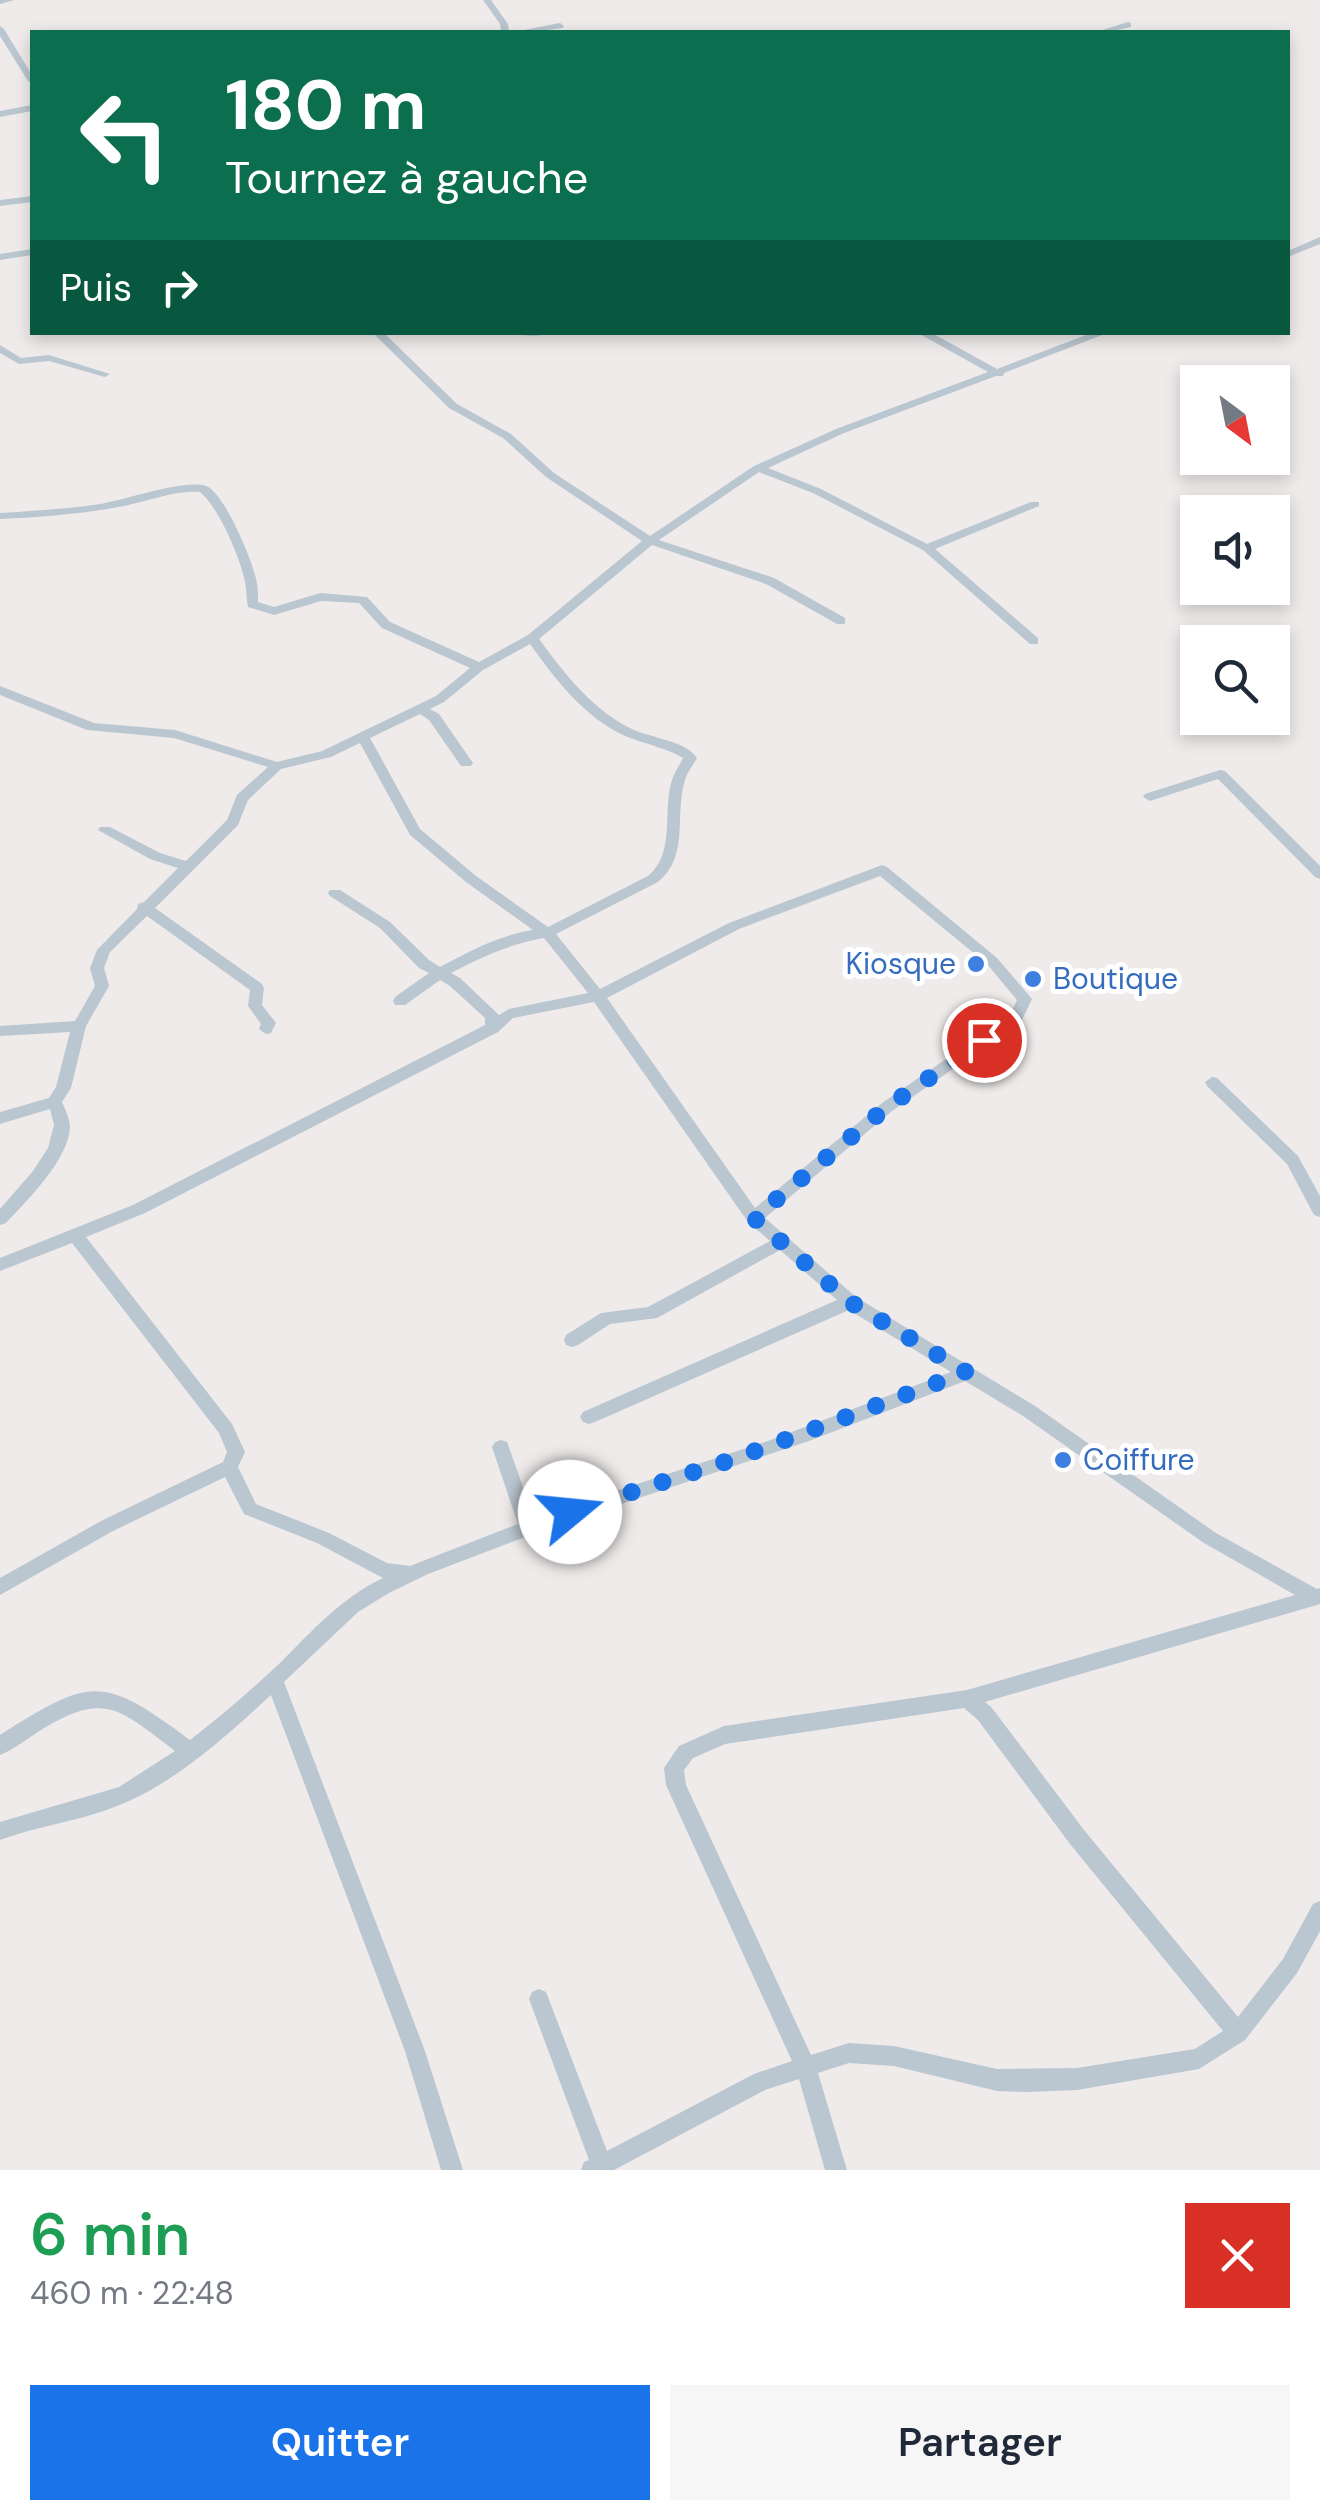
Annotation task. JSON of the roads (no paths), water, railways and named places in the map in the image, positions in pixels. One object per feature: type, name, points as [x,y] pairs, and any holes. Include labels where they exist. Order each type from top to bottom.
[{"type":"street","points":[[0,2],[10,0]]},
{"type":"street","points":[[487,0],[505,30]]},
{"type":"street","points":[[532,30],[560,26]]},
{"type":"street","points":[[1109,30],[1128,26]]},
{"type":"street","points":[[0,30],[30,79]]},
{"type":"street","points":[[0,59],[16,57]]},
{"type":"street","points":[[0,114],[30,108]]},
{"type":"street","points":[[0,203],[30,199]]},
{"type":"street","points":[[1290,253],[1317,245]]},
{"type":"street","points":[[0,256],[30,252]]},
{"type":"street","points":[[381,335],[452,406],[507,436],[582,498],[650,541],[770,582],[841,621]]},
{"type":"street","points":[[927,335],[1000,374]]},
{"type":"street","points":[[0,690],[92,727],[176,734],[277,766],[298,763],[363,737],[440,699],[479,666],[532,638],[650,541],[758,468],[840,431],[1097,335]]},
{"type":"street","points":[[0,348],[19,362],[49,358],[105,374]]},
{"type":"street","points":[[758,468],[817,492],[927,548],[1034,641]]},
{"type":"street","points":[[0,516],[96,509],[201,488],[210,492],[226,516],[230,534],[248,568],[252,604],[274,611],[320,598],[363,600],[386,625],[479,666]]},
{"type":"street","points":[[927,548],[1035,504]]},
{"type":"street","points":[[400,1001],[482,951],[521,937],[547,933],[652,880],[664,870],[673,838],[678,781],[690,758],[686,753],[622,730],[595,712],[570,688],[532,638]]},
{"type":"street","points":[[422,708],[434,717],[466,763]]},
{"type":"street","points":[[363,737],[415,832],[471,879],[547,933],[598,996],[754,1218],[850,1302],[966,1372],[1210,1538],[1318,1596]]},
{"type":"street","points":[[0,1118],[54,1102],[63,1088],[78,1026],[102,986],[97,968],[104,950],[142,907],[189,868],[233,822],[242,798],[277,766]]},
{"type":"street","points":[[1150,797],[1220,774],[1320,874]]},
{"type":"street","points":[[105,830],[155,856],[189,868]]},
{"type":"street","points":[[0,1266],[139,1209],[493,1028],[509,1014],[598,996],[734,926],[882,870],[992,961],[1024,999],[1016,1018],[887,1107],[754,1218]]},
{"type":"street","points":[[336,893],[385,925],[439,974],[454,982],[492,1016],[493,1028]]},
{"type":"street","points":[[142,907],[164,918],[256,988],[255,1006],[269,1022],[266,1028]]},
{"type":"street","points":[[0,1030],[78,1026]]},
{"type":"street","points":[[1212,1082],[1293,1160],[1320,1210]]},
{"type":"street","points":[[0,1218],[26,1193],[54,1150],[63,1127],[54,1102]]},
{"type":"street","points":[[0,1586],[107,1526],[229,1467],[236,1452],[226,1430],[76,1236]]},
{"type":"street","points":[[572,1340],[607,1318],[651,1313],[782,1242]]},
{"type":"street","points":[[590,1417],[850,1302]]},
{"type":"street","points":[[0,1831],[56,1813],[110,1802],[190,1751],[274,1680],[337,1617],[380,1588],[527,1526],[738,1458],[966,1372]]},
{"type":"street","points":[[501,1447],[527,1526]]},
{"type":"street","points":[[229,1467],[250,1509],[323,1538],[384,1572],[413,1574]]},
{"type":"street","points":[[836,2170],[805,2065],[676,1785],[674,1768],[686,1752],[724,1736],[967,1699],[1318,1596]]},
{"type":"street","points":[[274,1680],[414,2051],[452,2170]]},
{"type":"street","points":[[0,1746],[65,1707],[91,1696],[104,1696],[131,1707],[190,1751]]},
{"type":"street","points":[[967,1699],[984,1714],[1077,1838],[1238,2033]]},
{"type":"street","points":[[539,1999],[597,2168],[761,2080],[849,2053],[894,2056],[997,2080],[1077,2080],[1199,2059],[1238,2033],[1290,1966],[1320,1911]]},
{"type":"place","name":"Kiosque","points":[[976,964]]},
{"type":"place","name":"Boutique","points":[[1033,979]]},
{"type":"place","name":"Coiffure","points":[[1063,1460]]}]
